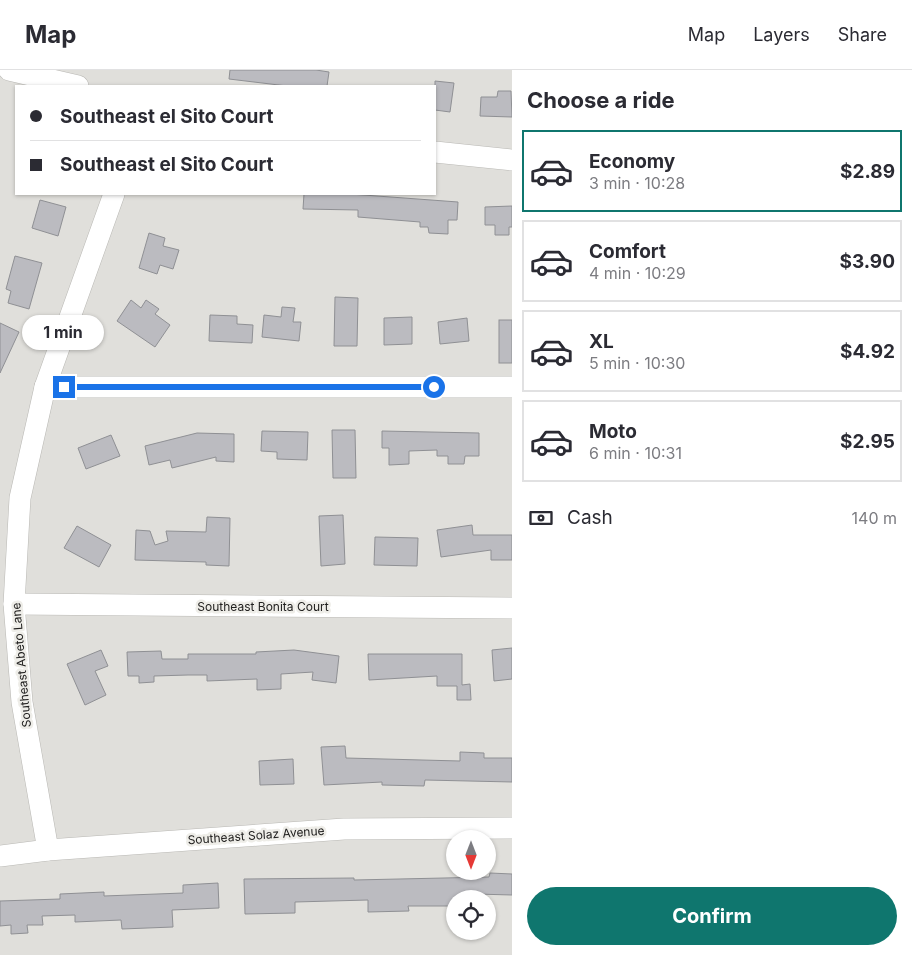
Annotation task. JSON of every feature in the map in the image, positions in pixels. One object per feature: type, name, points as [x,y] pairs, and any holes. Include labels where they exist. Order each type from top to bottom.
[{"type":"street","points":[[8,70],[74,85]]},
{"type":"street","points":[[436,152],[512,160]]},
{"type":"street","name":"Southeast Abeto Lane","points":[[48,850],[22,702],[14,604],[20,498],[45,387],[114,195]]},
{"type":"street","points":[[45,387],[512,387]]},
{"type":"street","name":"Southeast Bonita Court","points":[[14,604],[512,608]]},
{"type":"street","name":"Southeast Solaz Avenue","points":[[0,856],[48,850],[344,829],[512,828]]},
{"type":"building","points":[[230,70],[316,70],[329,72],[327,85],[279,85],[229,79]]},
{"type":"building","points":[[435,81],[454,83],[450,112],[436,110]]},
{"type":"building","points":[[498,91],[511,91],[512,117],[480,116],[481,97],[497,97]]},
{"type":"building","points":[[304,195],[364,195],[458,202],[457,220],[448,220],[448,234],[429,233],[428,227],[420,227],[420,222],[358,217],[358,210],[303,209]]},
{"type":"building","points":[[40,200],[66,207],[58,236],[32,228]]},
{"type":"building","points":[[512,206],[512,227],[509,227],[509,235],[495,235],[495,225],[485,225],[485,207]]},
{"type":"building","points":[[149,233],[165,238],[163,246],[179,250],[173,269],[160,265],[157,274],[139,268]]},
{"type":"building","points":[[15,256],[42,263],[29,309],[8,303],[11,291],[6,289]]},
{"type":"building","points":[[335,297],[358,298],[357,346],[334,346]]},
{"type":"building","points":[[131,300],[141,308],[146,300],[159,309],[155,314],[170,325],[155,347],[117,321]]},
{"type":"building","points":[[282,307],[295,308],[293,322],[301,322],[299,341],[262,337],[264,315],[281,317]]},
{"type":"building","points":[[210,315],[237,316],[237,324],[253,325],[252,343],[209,341]]},
{"type":"building","points":[[412,317],[412,344],[384,345],[384,318]]},
{"type":"building","points":[[467,318],[469,341],[440,344],[438,322]]},
{"type":"building","points":[[499,320],[512,320],[512,363],[499,363]]},
{"type":"building","points":[[0,323],[19,332],[0,373]]},
{"type":"building","points":[[332,430],[355,430],[356,478],[333,478]]},
{"type":"building","points":[[262,431],[308,432],[307,460],[277,459],[277,452],[261,451]]},
{"type":"building","points":[[382,431],[479,433],[479,456],[465,456],[464,464],[448,464],[448,456],[437,456],[437,450],[409,451],[409,464],[389,465],[389,448],[382,448]]},
{"type":"building","points":[[197,433],[234,434],[234,462],[216,461],[216,457],[172,468],[170,460],[149,465],[145,446]]},
{"type":"building","points":[[111,435],[120,456],[86,469],[78,448]]},
{"type":"building","points":[[343,515],[345,564],[321,566],[319,516]]},
{"type":"building","points":[[207,517],[230,518],[229,566],[206,565],[206,562],[135,560],[136,530],[150,531],[155,545],[168,541],[166,531],[206,532]]},
{"type":"building","points":[[472,525],[473,535],[512,535],[512,560],[491,560],[491,550],[441,557],[437,530]]},
{"type":"building","points":[[77,526],[111,545],[99,567],[64,548]]},
{"type":"building","points":[[375,537],[418,538],[417,566],[374,565]]},
{"type":"building","points":[[512,648],[512,679],[494,681],[492,650]]},
{"type":"building","points":[[101,650],[108,666],[95,671],[106,695],[85,705],[67,664]]},
{"type":"building","points":[[294,650],[339,656],[336,683],[312,680],[313,672],[281,674],[281,689],[257,690],[257,679],[207,681],[207,675],[154,676],[154,682],[139,683],[139,676],[128,676],[127,652],[161,651],[162,659],[188,659],[188,654],[256,654],[256,652]]},
{"type":"building","points":[[368,654],[462,654],[462,685],[470,684],[471,700],[457,700],[457,686],[437,686],[437,676],[369,680]]},
{"type":"building","points":[[345,746],[346,758],[460,761],[460,752],[484,753],[484,758],[512,758],[512,782],[425,780],[424,786],[382,785],[382,782],[324,785],[321,747]]},
{"type":"building","points":[[293,759],[294,784],[260,785],[259,761]]},
{"type":"building","points":[[496,873],[512,874],[512,895],[496,895],[496,890],[446,890],[446,906],[408,906],[409,911],[368,912],[368,900],[295,902],[295,913],[245,914],[244,879],[354,878],[354,880],[446,878],[446,880],[496,880]]},
{"type":"building","points":[[218,883],[219,908],[172,910],[173,927],[122,929],[121,920],[75,922],[75,915],[42,916],[43,925],[27,925],[28,933],[11,934],[11,925],[0,926],[0,901],[60,899],[60,894],[104,892],[104,896],[183,893],[183,885]]},
{"type":"route","points":[[64,387],[434,387]]}]
